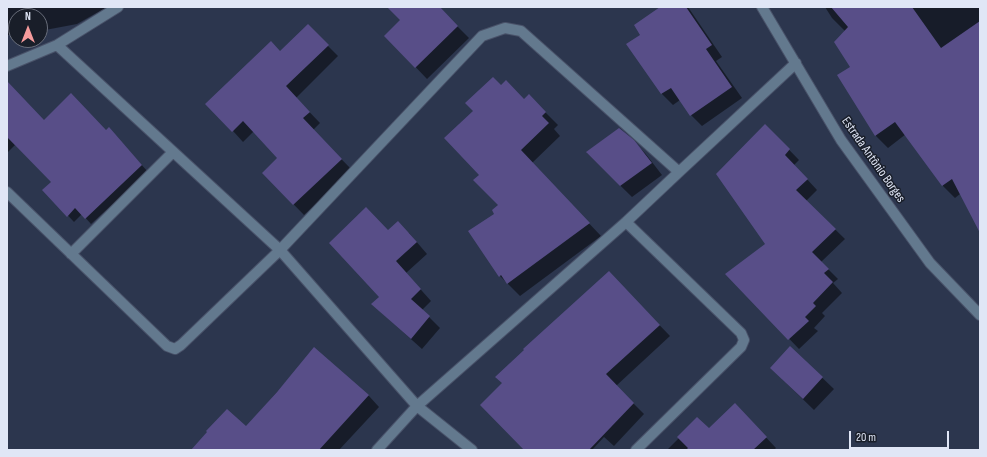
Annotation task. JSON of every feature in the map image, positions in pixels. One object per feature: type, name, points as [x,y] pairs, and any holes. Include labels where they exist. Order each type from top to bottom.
[{"type":"street","points":[[7,66],[57,45],[118,7]]},
{"type":"street","name":"Estrada Antônio Borges","points":[[762,7],[841,140],[930,262],[980,315]]},
{"type":"street","points":[[7,192],[167,346],[175,348],[181,345],[280,250],[482,36],[505,28],[521,31],[679,172]]},
{"type":"street","points":[[57,45],[280,250],[417,406],[472,450]]},
{"type":"street","points":[[377,450],[417,406],[626,222],[796,63]]},
{"type":"street","points":[[71,254],[173,152]]},
{"type":"street","points":[[626,222],[741,332],[744,340],[741,347],[636,450]]},
{"type":"building","points":[[387,7],[440,7],[458,26],[415,68],[384,36],[400,20]]},
{"type":"building","points":[[660,7],[686,7],[712,45],[706,49],[732,87],[690,116],[671,88],[661,94],[626,44],[640,35],[634,25]]},
{"type":"building","points":[[831,7],[912,7],[941,48],[980,21],[980,233],[952,179],[942,186],[895,122],[875,136],[837,75],[850,67],[834,42],[848,27]]},
{"type":"building","points":[[308,24],[329,45],[286,86],[310,112],[303,118],[342,159],[293,205],[262,173],[277,158],[243,121],[232,132],[205,104],[271,41],[280,51]]},
{"type":"building","points":[[493,77],[501,85],[506,80],[524,99],[529,94],[546,112],[542,116],[549,123],[521,150],[590,223],[507,284],[501,275],[499,277],[468,231],[494,214],[492,210],[498,205],[473,180],[479,175],[444,138],[473,111],[465,103]]},
{"type":"building","points":[[7,81],[44,120],[71,93],[106,130],[109,127],[142,165],[85,219],[75,208],[67,217],[42,190],[51,182],[7,137]]},
{"type":"building","points":[[765,124],[790,149],[785,155],[808,179],[796,190],[836,229],[812,252],[829,269],[824,273],[833,282],[813,303],[816,306],[805,317],[809,321],[788,340],[725,274],[765,244],[716,174]]},
{"type":"building","points":[[619,128],[634,140],[652,163],[620,186],[586,152]]},
{"type":"building","points":[[366,207],[388,230],[398,221],[417,242],[396,261],[421,289],[411,299],[430,316],[411,339],[371,304],[379,297],[329,243]]},
{"type":"building","points":[[609,271],[660,325],[606,374],[634,403],[589,450],[524,450],[480,405],[502,383],[495,377],[524,350],[523,349]]},
{"type":"building","points":[[790,346],[823,377],[803,399],[770,368]]},
{"type":"building","points":[[314,347],[369,395],[319,450],[191,450],[207,432],[206,431],[227,409],[246,426],[277,392]]},
{"type":"building","points":[[735,403],[767,437],[753,450],[686,450],[688,448],[677,437],[697,417],[709,428]]}]
